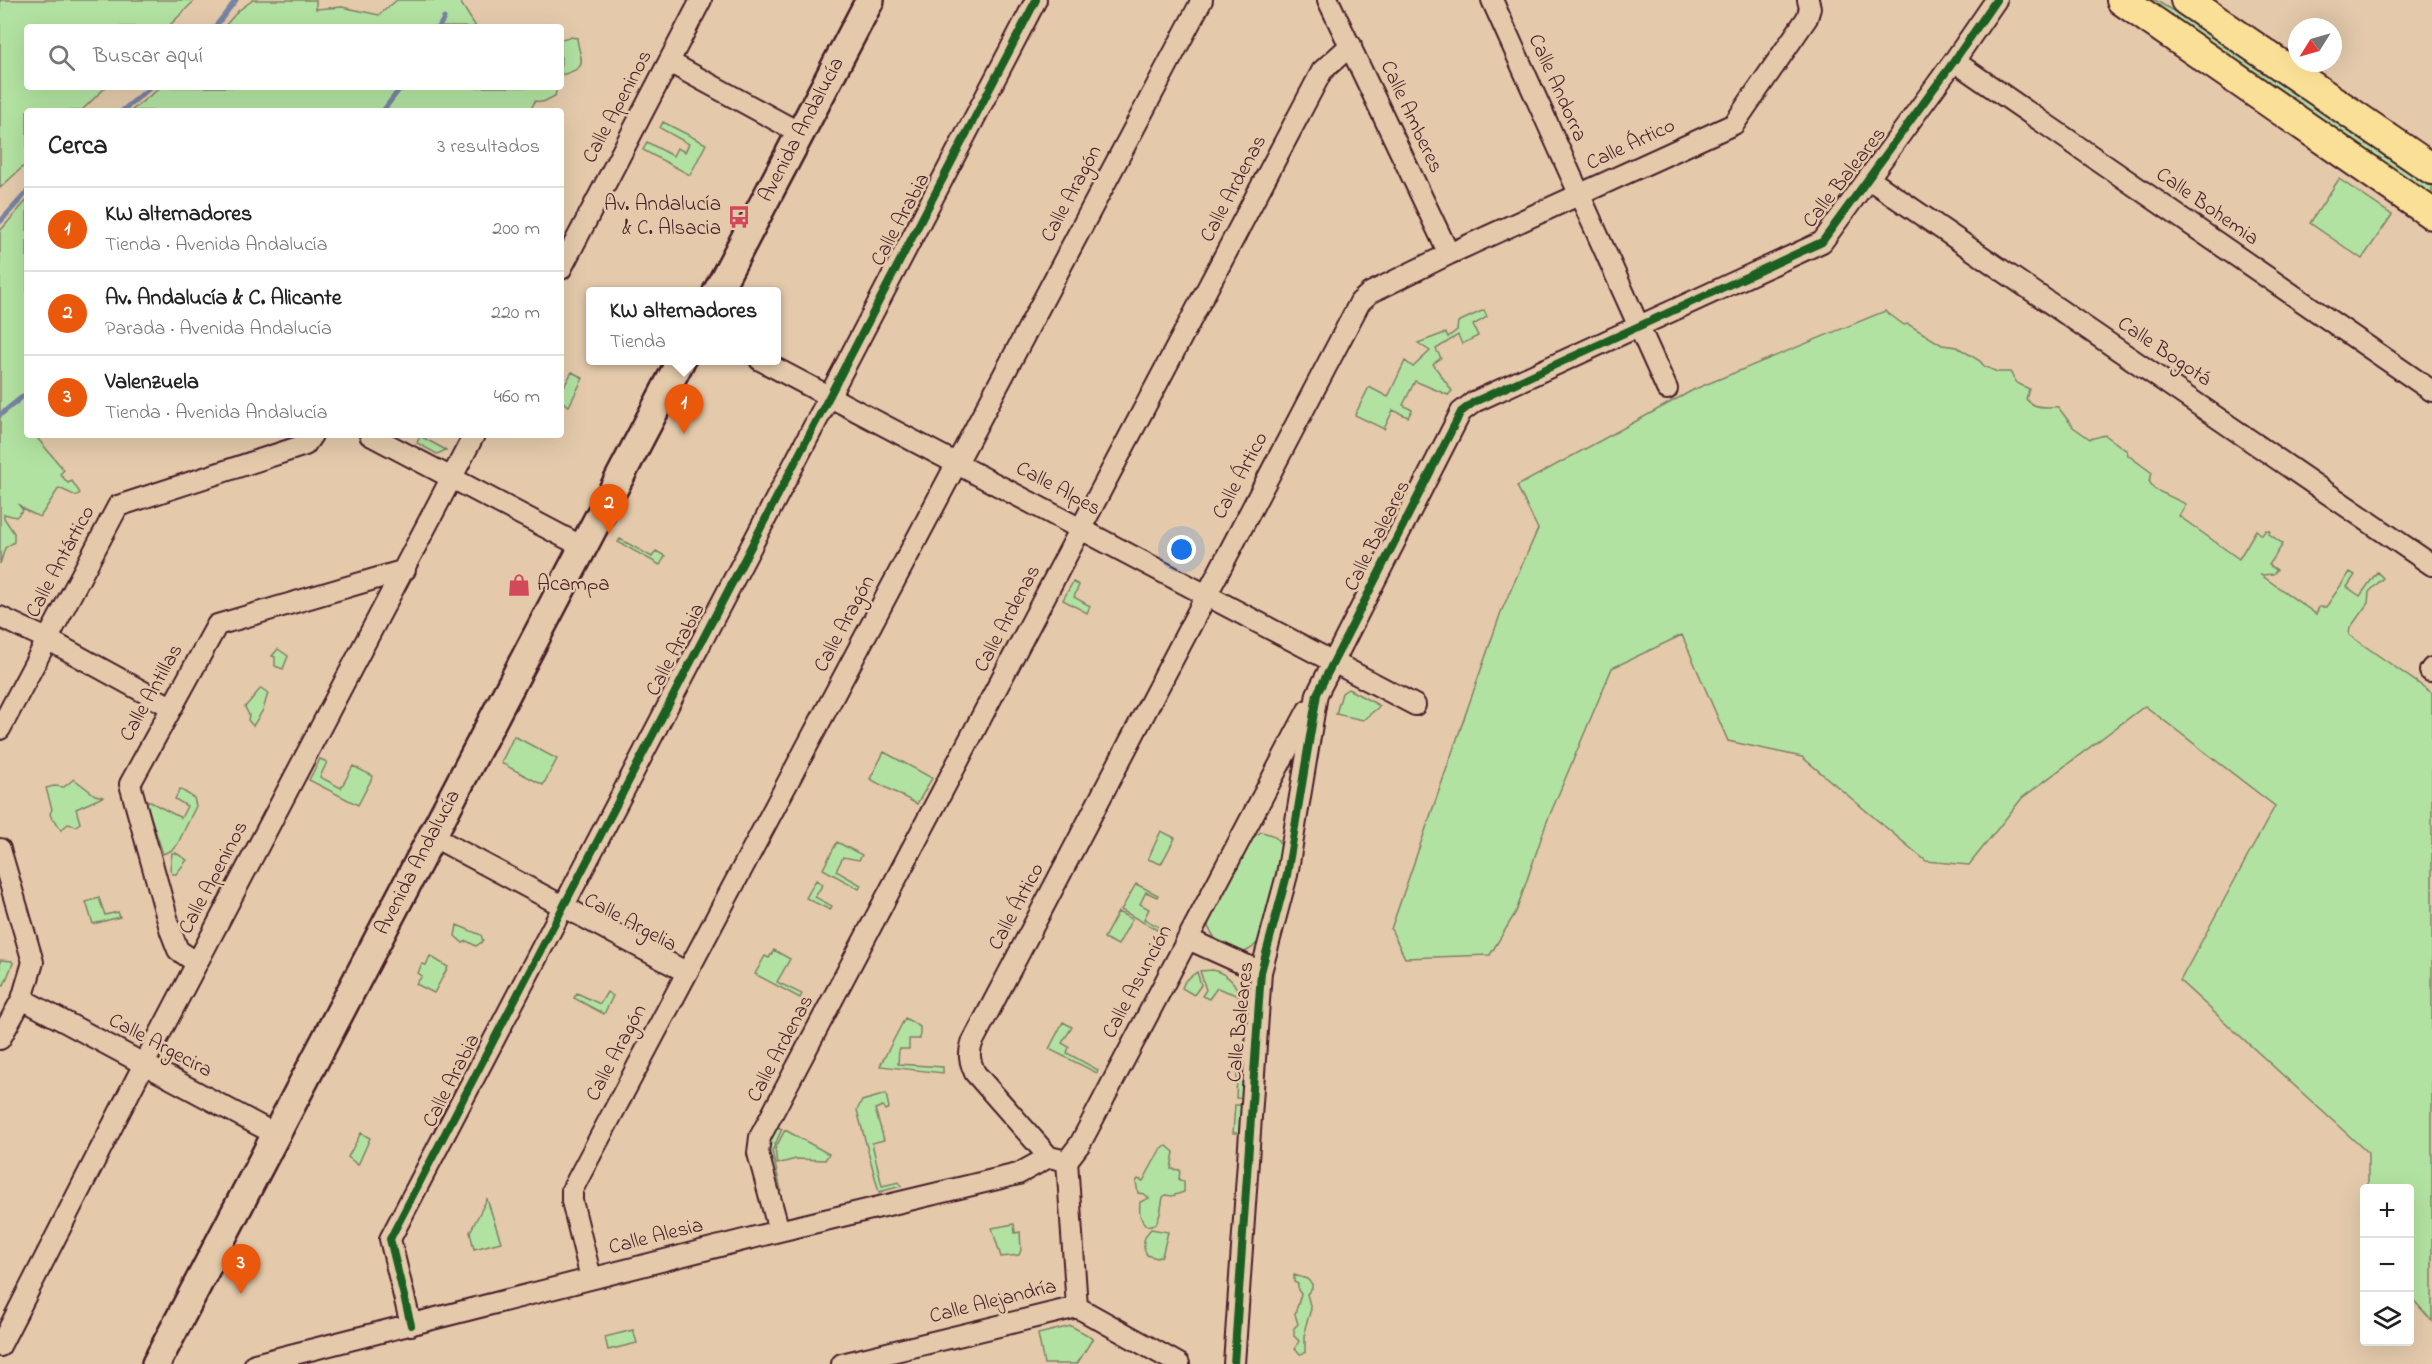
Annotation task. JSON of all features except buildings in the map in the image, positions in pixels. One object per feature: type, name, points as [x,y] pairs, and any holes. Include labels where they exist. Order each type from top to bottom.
[{"type":"main road","points":[[2122,0],[2432,214]]},
{"type":"main road","points":[[2186,0],[2432,169]]},
{"type":"street","name":"Calle Apeninos","points":[[564,263],[701,0]]},
{"type":"street","name":"Avenida Andalucía","points":[[719,287],[870,0]]},
{"type":"street","name":"Calle Arabia","points":[[411,1325],[390,1239],[1036,0]]},
{"type":"street","name":"Calle Aragón","points":[[591,1278],[572,1201],[573,1190],[686,972],[1202,0]]},
{"type":"street","name":"Calle Amberes","points":[[1328,0],[1449,254]]},
{"type":"street","name":"Calle Andorra","points":[[1492,0],[1666,389]]},
{"type":"street","name":"Calle Ártico","points":[[1058,1159],[975,1073],[969,1052],[1360,302],[1370,293],[1449,254],[1734,124],[1807,18],[1810,8],[1808,0]]},
{"type":"street","name":"Calle Baleares","points":[[1234,1364],[1261,972],[1287,875],[1317,694],[1461,412],[1474,402],[1822,242],[1996,0]]},
{"type":"street","name":"Calle Ardenas","points":[[778,1231],[758,1153],[760,1137],[1322,71],[1351,45]]},
{"type":"street","name":"Calle Bohemia","points":[[1954,61],[2432,391]]},
{"type":"street","points":[[669,62],[800,133]]},
{"type":"street","name":"Calle Bogotá","points":[[1869,179],[2432,565]]},
{"type":"street","name":"Avenida Andalucía","points":[[156,1364],[678,365]]},
{"type":"street","name":"Calle Alpes","points":[[769,365],[1333,664],[1415,705]]},
{"type":"street","name":"Calle Antártico","points":[[0,729],[118,506],[305,445],[310,438]]},
{"type":"street","points":[[376,438],[583,547]]},
{"type":"street","name":"Calle Apeninos","points":[[0,1346],[144,1064],[472,438]]},
{"type":"street","name":"Calle Antillas","points":[[197,963],[178,950],[171,932],[130,784],[217,625],[405,570]]},
{"type":"street","points":[[0,617],[47,639],[171,707]]},
{"type":"street","name":"Calle Asunción","points":[[1058,1159],[1080,1144],[1317,694]]},
{"type":"street","name":"Calle Argelia","points":[[432,836],[686,972]]},
{"type":"street","points":[[0,849],[33,962],[22,999],[0,1039]]},
{"type":"street","points":[[1188,939],[1261,972]]},
{"type":"street","name":"Calle Argecira","points":[[22,999],[275,1134]]},
{"type":"street","points":[[1058,1159],[1077,1307]]},
{"type":"street","name":"Calle Alesia","points":[[255,1364],[778,1231],[1018,1174],[1058,1159]]},
{"type":"street","name":"Calle Alejandría","points":[[842,1364],[1077,1307],[1179,1364]]},
{"type":"green space","points":[[0,0],[195,0],[171,24],[24,24],[24,90],[103,90],[84,108],[24,108],[24,166],[0,188]]},
{"type":"green space","points":[[253,0],[316,0],[316,9],[342,7],[379,15],[397,0],[459,0],[474,24],[227,24],[238,11]]},
{"type":"green space","points":[[2143,0],[2155,0],[2217,37],[2432,181],[2432,199]]},
{"type":"green space","points":[[564,38],[577,38],[581,62],[577,69],[564,74]]},
{"type":"green space","points":[[157,90],[556,90],[555,96],[543,102],[535,101],[532,108],[135,108]]},
{"type":"green space","points":[[663,122],[706,144],[690,175],[643,150],[647,142],[673,156],[677,148],[685,152],[689,144],[660,128]]},
{"type":"green space","points":[[2339,179],[2392,215],[2362,259],[2310,223]]},
{"type":"green space","points":[[24,203],[24,438],[39,438],[64,470],[60,474],[68,483],[72,481],[80,493],[76,496],[59,488],[40,517],[18,504],[23,510],[16,517],[4,514],[4,518],[14,533],[14,542],[5,548],[0,564],[0,231]]},
{"type":"green space","points":[[1484,310],[1487,317],[1473,325],[1478,336],[1462,344],[1458,335],[1436,349],[1441,358],[1433,364],[1452,391],[1448,395],[1415,381],[1403,405],[1412,410],[1408,417],[1393,410],[1384,429],[1355,415],[1369,387],[1388,397],[1405,361],[1413,367],[1430,351],[1418,343],[1446,333],[1448,337],[1457,330],[1458,322]]},
{"type":"green space","points":[[1885,311],[1904,325],[1908,324],[1942,345],[1957,347],[1984,366],[1997,372],[2010,372],[2017,383],[2029,389],[2026,399],[2033,405],[2058,407],[2073,427],[2090,439],[2105,435],[2152,473],[2149,481],[2154,489],[2186,504],[2179,516],[2239,559],[2256,530],[2262,535],[2266,530],[2270,531],[2269,534],[2283,544],[2269,565],[2277,570],[2273,574],[2261,575],[2316,614],[2319,607],[2326,607],[2350,572],[2355,575],[2347,587],[2360,596],[2377,572],[2383,578],[2369,592],[2368,603],[2350,628],[2349,635],[2432,693],[2432,1321],[2414,1301],[2414,1184],[2368,1184],[2368,1153],[2180,981],[2275,806],[2145,706],[2022,798],[1969,865],[1926,861],[1802,757],[1728,741],[1682,635],[1612,668],[1546,824],[1516,912],[1490,955],[1405,958],[1391,929],[1501,612],[1538,529],[1517,486],[1695,389]]},
{"type":"green space","points":[[572,372],[583,378],[569,406],[564,403],[564,387]]},
{"type":"green space","points":[[419,438],[424,438],[446,450],[437,454],[417,443]]},
{"type":"green space","points":[[620,539],[652,557],[656,551],[665,556],[660,565],[618,542]]},
{"type":"green space","points":[[1073,582],[1079,585],[1074,597],[1090,606],[1087,613],[1063,600]]},
{"type":"green space","points":[[278,649],[288,656],[283,669],[275,666],[275,657],[272,656]]},
{"type":"green space","points":[[261,688],[268,693],[263,710],[253,726],[248,720],[249,715],[245,707]]},
{"type":"green space","points":[[1348,689],[1380,706],[1363,720],[1336,714],[1342,693]]},
{"type":"green space","points":[[514,736],[557,759],[543,785],[501,763]]},
{"type":"green space","points":[[884,752],[932,778],[917,804],[870,779]]},
{"type":"green space","points":[[320,759],[327,762],[320,777],[341,788],[353,766],[373,776],[358,805],[309,780]]},
{"type":"green space","points":[[74,779],[95,795],[103,797],[76,809],[80,823],[76,826],[68,824],[61,830],[50,814],[52,809],[46,788],[64,787]]},
{"type":"green space","points":[[180,789],[194,798],[196,806],[177,845],[163,854],[145,799],[181,818],[187,806],[175,799]]},
{"type":"green space","points":[[1161,831],[1175,838],[1161,864],[1148,859]]},
{"type":"green space","points":[[1261,832],[1276,838],[1283,852],[1260,940],[1245,952],[1236,952],[1219,945],[1208,927],[1209,917],[1249,840]]},
{"type":"green space","points":[[837,842],[862,855],[859,860],[843,857],[836,871],[861,885],[859,889],[823,869]]},
{"type":"green space","points":[[172,853],[187,860],[176,874],[172,874],[170,869]]},
{"type":"green space","points":[[816,880],[823,884],[815,897],[832,906],[830,910],[806,898]]},
{"type":"green space","points":[[1136,884],[1158,895],[1157,897],[1146,892],[1140,904],[1149,909],[1144,919],[1159,927],[1157,930],[1121,910]]},
{"type":"green space","points":[[99,898],[105,915],[118,912],[120,917],[93,924],[86,902]]},
{"type":"green space","points":[[1118,912],[1132,919],[1118,945],[1104,938]]},
{"type":"green space","points":[[457,925],[481,935],[483,941],[476,946],[467,941],[463,943],[455,936]]},
{"type":"green space","points":[[774,950],[790,959],[777,982],[802,994],[800,998],[755,974],[765,956],[769,958]]},
{"type":"green space","points":[[430,956],[448,967],[434,993],[416,984],[422,976],[418,973],[422,964],[426,965]]},
{"type":"green space","points":[[0,960],[13,963],[4,985],[0,983]]},
{"type":"green space","points":[[1213,970],[1230,979],[1239,996],[1217,988],[1209,999],[1202,996],[1206,990],[1200,971]]},
{"type":"green space","points":[[1197,972],[1201,985],[1194,995],[1182,988],[1185,981]]},
{"type":"green space","points":[[607,992],[613,996],[604,1014],[574,998],[577,993],[600,1004]]},
{"type":"green space","points":[[905,1018],[920,1027],[920,1039],[909,1039],[909,1049],[899,1049],[898,1064],[943,1067],[943,1073],[880,1066]]},
{"type":"green space","points":[[1063,1022],[1072,1027],[1062,1043],[1069,1047],[1067,1053],[1098,1070],[1097,1073],[1049,1049]]},
{"type":"green space","points":[[1238,1056],[1244,1057],[1242,1098],[1236,1098]]},
{"type":"green space","points":[[886,1094],[889,1108],[885,1110],[883,1106],[875,1109],[884,1140],[872,1143],[882,1186],[899,1182],[901,1186],[879,1192],[857,1110],[862,1101]]},
{"type":"green space","points":[[1235,1105],[1241,1105],[1239,1133],[1233,1133]]},
{"type":"green space","points":[[775,1126],[782,1129],[772,1151],[781,1190],[777,1192],[766,1145]]},
{"type":"green space","points":[[785,1130],[829,1154],[825,1160],[796,1159],[777,1164],[775,1149]]},
{"type":"green space","points":[[361,1133],[370,1138],[358,1165],[348,1157]]},
{"type":"green space","points":[[1167,1146],[1174,1152],[1171,1169],[1180,1170],[1179,1180],[1184,1181],[1184,1192],[1163,1197],[1156,1224],[1147,1226],[1141,1218],[1140,1202],[1149,1198],[1138,1193],[1136,1182],[1138,1179],[1143,1181],[1161,1148]]},
{"type":"green space","points":[[487,1199],[501,1242],[474,1249],[470,1232]]},
{"type":"green space","points":[[1014,1224],[1015,1233],[1020,1232],[1021,1250],[1019,1255],[1001,1257],[992,1228]]},
{"type":"green space","points":[[1151,1229],[1168,1232],[1162,1256],[1157,1258],[1147,1255],[1144,1248],[1146,1235]]},
{"type":"green space","points":[[1294,1275],[1307,1279],[1312,1284],[1307,1294],[1311,1309],[1305,1328],[1305,1353],[1300,1354],[1295,1348],[1299,1341],[1294,1336],[1294,1328],[1298,1324],[1295,1314],[1301,1294],[1298,1284],[1294,1282]]},
{"type":"green space","points":[[1071,1326],[1093,1338],[1077,1364],[1044,1364],[1038,1334]]},
{"type":"green space","points":[[633,1330],[637,1343],[608,1350],[605,1337]]},
{"type":"waterway","points":[[217,24],[236,0]]},
{"type":"waterway","points":[[441,24],[444,18]]},
{"type":"waterway","points":[[126,108],[147,90]]},
{"type":"waterway","points":[[385,108],[399,90]]},
{"type":"waterway","points":[[0,222],[24,195]]},
{"type":"waterway","points":[[0,415],[24,395]]},
{"type":"cycle path","points":[[411,1325],[390,1239],[1036,0]]},
{"type":"cycle path","points":[[1234,1364],[1261,972],[1287,875],[1317,694],[1461,412],[1474,402],[1822,242],[1996,0]]},
{"type":"place","name":"Av. Andalucía & C. Alsacia","points":[[739,217]]},
{"type":"place","name":"KW alternadores","points":[[684,434]]},
{"type":"place","name":"Av. Andalucía & C. Alicante","points":[[609,534]]},
{"type":"place","name":"Acampa","points":[[519,585]]},
{"type":"place","name":"Valenzuela","points":[[241,1294]]}]
